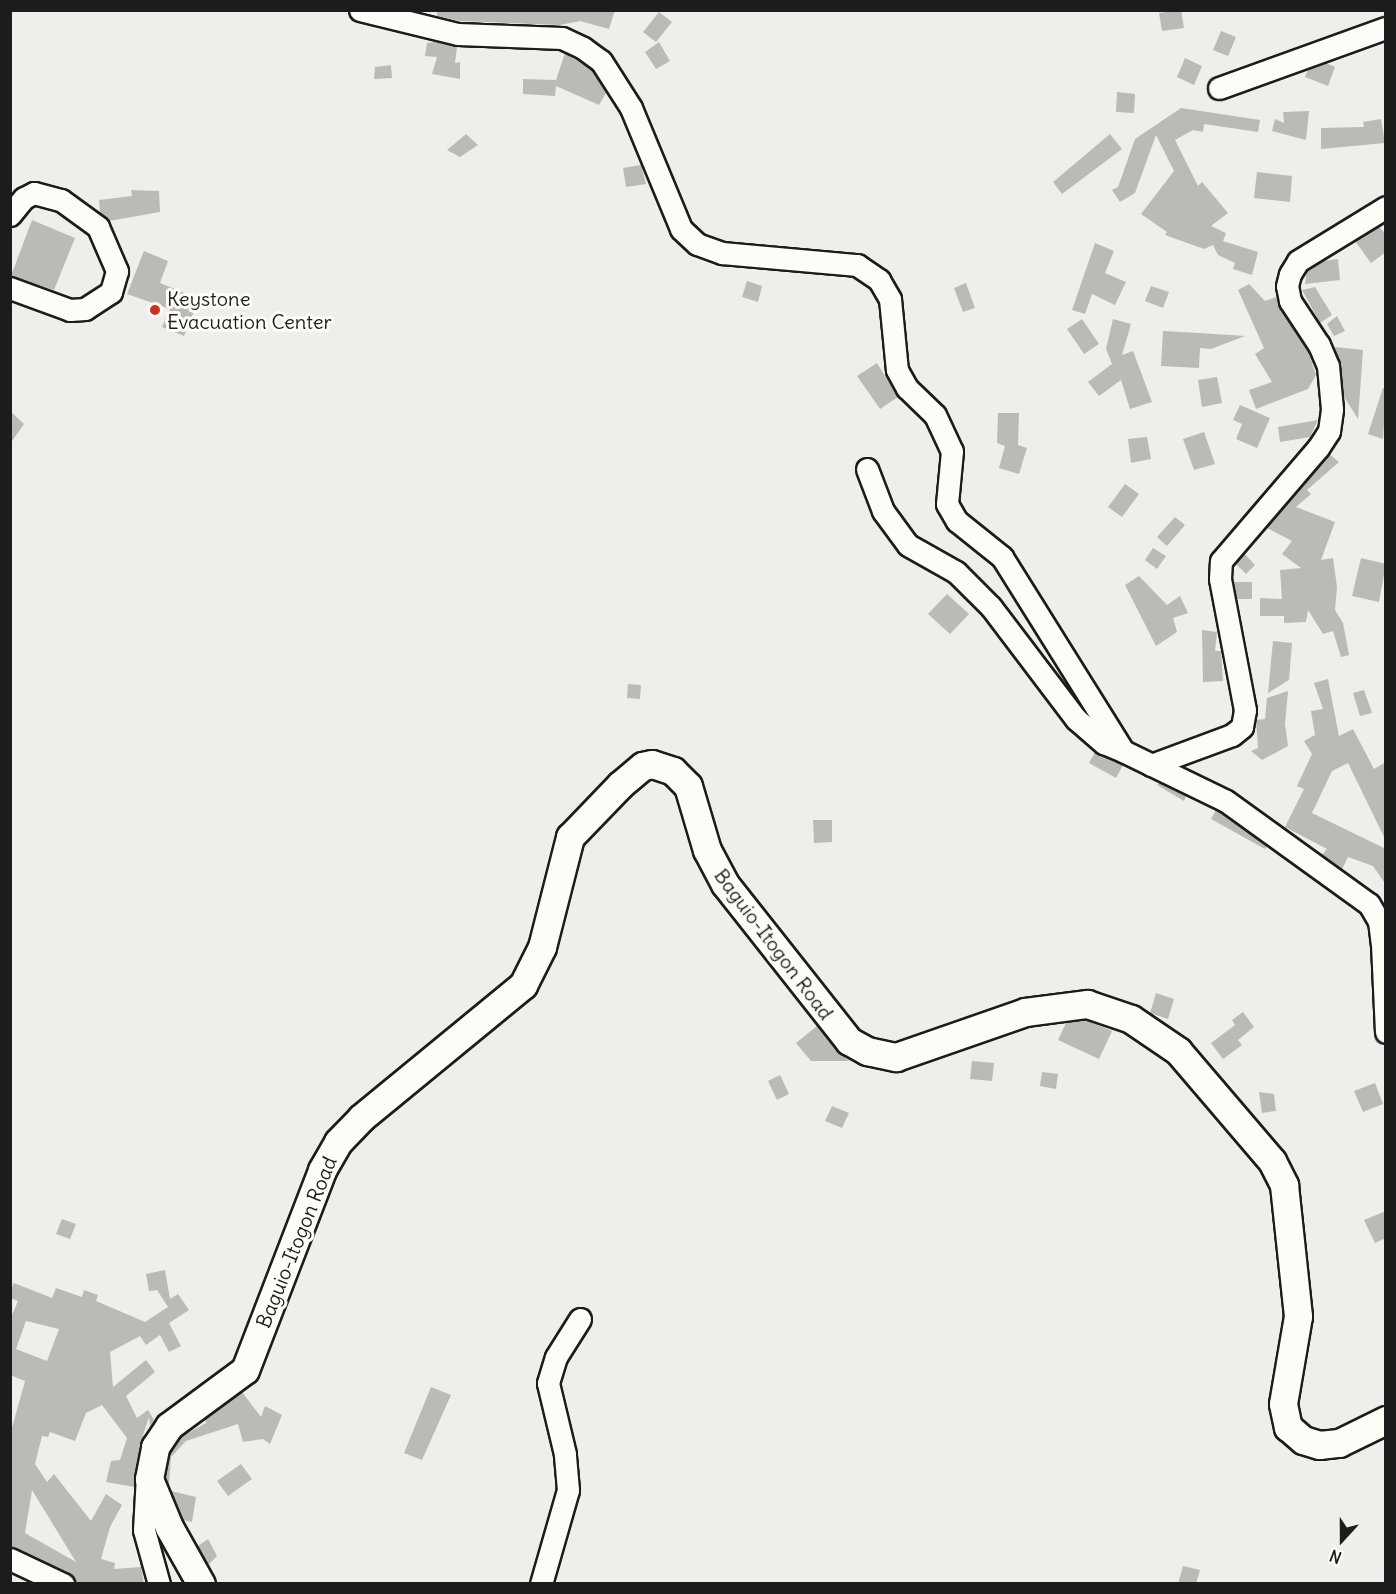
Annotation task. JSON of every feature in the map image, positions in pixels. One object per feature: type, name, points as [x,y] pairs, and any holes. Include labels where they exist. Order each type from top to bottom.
[{"type":"main road","name":"Baguio-Itogon Road","points":[[148,1468],[155,1447],[169,1426],[245,1370],[322,1170],[338,1142],[361,1118],[523,986],[542,947],[570,837],[620,785],[643,766],[652,764],[673,771],[684,781],[695,804],[707,850],[725,884],[802,977],[827,1014],[858,1046],[888,1056],[907,1055],[1025,1011],[1087,1004],[1131,1019],[1178,1051],[1272,1161],[1284,1185],[1298,1316],[1283,1404],[1288,1427],[1303,1440],[1320,1445],[1340,1443],[1386,1420]]},
{"type":"main road","points":[[148,1468],[156,1499],[201,1584]]},
{"type":"street","points":[[360,10],[458,34],[562,38],[583,48],[601,61],[631,108],[681,229],[697,244],[722,253],[857,265],[879,280],[890,299],[897,370],[907,388],[935,415],[952,451],[947,504],[957,521],[1002,556],[1123,751]]},
{"type":"street","points":[[1219,88],[1386,28]]},
{"type":"street","points":[[10,215],[24,198],[34,193],[61,200],[98,227],[112,251],[117,271],[111,292],[85,309],[70,310],[10,288]]},
{"type":"street","points":[[1151,765],[1232,735],[1242,727],[1245,710],[1220,579],[1221,561],[1318,448],[1329,431],[1332,409],[1328,366],[1319,345],[1290,301],[1290,274],[1298,261],[1386,207]]},
{"type":"street","points":[[867,469],[883,511],[908,545],[956,572],[991,607],[1076,718],[1104,743],[1226,801],[1369,904],[1379,921],[1386,1032]]},
{"type":"street","points":[[541,1584],[568,1490],[565,1455],[549,1383],[556,1357],[580,1319]]},
{"type":"street","points":[[148,1468],[144,1530],[159,1584]]},
{"type":"street","points":[[10,1559],[63,1584]]},
{"type":"building","points":[[437,10],[615,10],[609,29],[580,21],[560,25],[460,21],[437,16]]},
{"type":"building","points":[[1181,10],[1184,28],[1162,31],[1159,13]]},
{"type":"building","points":[[659,12],[672,22],[656,42],[643,32]]},
{"type":"building","points":[[1221,31],[1236,37],[1228,56],[1213,50]]},
{"type":"building","points":[[435,42],[457,47],[455,63],[460,62],[460,79],[432,74],[437,57],[425,56],[427,43]]},
{"type":"building","points":[[659,42],[670,61],[656,69],[645,52]]},
{"type":"building","points":[[565,53],[592,70],[606,93],[599,105],[556,86],[555,96],[523,94],[523,79],[556,80]]},
{"type":"building","points":[[1185,58],[1202,66],[1194,85],[1177,77]]},
{"type":"building","points":[[1326,63],[1335,67],[1328,86],[1305,77],[1308,70]]},
{"type":"building","points":[[391,65],[392,78],[374,79],[375,67]]},
{"type":"building","points":[[1117,92],[1135,94],[1134,113],[1116,112]]},
{"type":"building","points":[[1181,108],[1260,120],[1258,132],[1204,124],[1203,132],[1193,130],[1175,140],[1198,186],[1202,182],[1228,213],[1211,226],[1226,233],[1223,241],[1258,252],[1252,275],[1233,269],[1235,263],[1218,255],[1213,245],[1204,249],[1165,235],[1167,232],[1141,214],[1174,171],[1156,135],[1135,193],[1120,202],[1112,190],[1118,187],[1135,139]]},
{"type":"building","points":[[1309,111],[1306,140],[1272,131],[1275,119],[1284,123],[1283,112]]},
{"type":"building","points":[[1381,119],[1385,143],[1321,149],[1321,128],[1364,127],[1363,122]]},
{"type":"building","points":[[466,134],[478,145],[460,157],[447,150]]},
{"type":"building","points":[[1110,134],[1122,149],[1062,194],[1053,182]]},
{"type":"building","points":[[641,165],[646,184],[626,187],[623,168]]},
{"type":"building","points":[[1257,172],[1292,176],[1290,202],[1254,198]]},
{"type":"building","points":[[131,190],[159,191],[160,212],[109,221],[100,213],[99,200],[132,196]]},
{"type":"building","points":[[32,220],[75,238],[54,290],[11,276]]},
{"type":"building","points":[[1379,226],[1386,235],[1386,252],[1371,263],[1355,241]]},
{"type":"building","points":[[1095,243],[1114,251],[1105,273],[1126,282],[1115,305],[1092,294],[1085,314],[1072,310]]},
{"type":"building","points":[[144,251],[168,261],[160,283],[199,299],[184,336],[162,327],[170,309],[127,294]]},
{"type":"building","points":[[1338,259],[1340,280],[1305,284],[1307,270],[1323,261]]},
{"type":"building","points":[[747,281],[762,286],[758,302],[742,297]]},
{"type":"building","points":[[966,283],[975,308],[963,312],[954,288]]},
{"type":"building","points":[[1249,284],[1265,301],[1276,297],[1308,351],[1316,375],[1308,389],[1256,409],[1249,390],[1272,382],[1255,354],[1264,348],[1238,290]]},
{"type":"building","points":[[1151,286],[1169,292],[1163,308],[1145,301]]},
{"type":"building","points":[[1315,287],[1332,315],[1320,323],[1302,290]]},
{"type":"building","points":[[1337,316],[1345,331],[1334,336],[1327,324]]},
{"type":"building","points":[[1082,319],[1099,344],[1084,354],[1067,329]]},
{"type":"building","points":[[1113,319],[1131,324],[1122,355],[1133,351],[1152,402],[1130,409],[1121,380],[1099,396],[1088,382],[1112,364],[1106,349]]},
{"type":"building","points":[[1163,331],[1245,336],[1211,349],[1200,348],[1199,368],[1161,366]]},
{"type":"building","points":[[1335,347],[1363,350],[1358,419],[1343,395]]},
{"type":"building","points":[[877,363],[898,397],[880,409],[857,376]]},
{"type":"building","points":[[1217,377],[1222,403],[1202,407],[1198,380]]},
{"type":"building","points":[[1383,388],[1386,388],[1383,439],[1368,434]]},
{"type":"building","points":[[1240,405],[1270,418],[1257,448],[1236,439],[1242,424],[1233,420]]},
{"type":"building","points":[[10,411],[24,424],[10,444]]},
{"type":"building","points":[[998,413],[1019,413],[1018,445],[1027,448],[1019,474],[999,468],[1005,446],[997,443]]},
{"type":"building","points":[[1318,420],[1310,437],[1280,442],[1278,427]]},
{"type":"building","points":[[1204,432],[1215,464],[1194,470],[1183,439]]},
{"type":"building","points":[[1147,437],[1151,459],[1131,463],[1128,439]]},
{"type":"building","points":[[1329,454],[1339,462],[1307,490],[1311,494],[1296,507],[1335,522],[1321,560],[1333,558],[1337,587],[1335,610],[1343,623],[1349,655],[1341,657],[1333,631],[1323,634],[1308,610],[1306,622],[1284,623],[1284,616],[1260,616],[1260,598],[1282,599],[1280,570],[1301,568],[1282,554],[1292,541],[1267,528]]},
{"type":"building","points":[[1125,484],[1139,494],[1122,517],[1108,507]]},
{"type":"building","points":[[1175,517],[1185,525],[1167,546],[1157,537]]},
{"type":"building","points":[[1153,548],[1166,556],[1157,569],[1145,560]]},
{"type":"building","points":[[1244,553],[1255,565],[1246,574],[1236,564]]},
{"type":"building","points":[[1361,558],[1386,564],[1379,602],[1352,596]]},
{"type":"building","points":[[1139,576],[1167,605],[1180,596],[1188,613],[1173,618],[1177,632],[1156,646],[1125,585]]},
{"type":"building","points":[[1234,582],[1252,582],[1252,599],[1237,599]]},
{"type":"building","points":[[947,594],[969,614],[950,634],[928,614]]},
{"type":"building","points":[[1202,630],[1217,632],[1215,651],[1221,651],[1223,681],[1203,682]]},
{"type":"building","points":[[1273,641],[1292,643],[1289,680],[1268,693]]},
{"type":"building","points":[[1328,679],[1339,736],[1353,729],[1374,769],[1386,762],[1386,841],[1348,763],[1332,771],[1312,813],[1386,849],[1386,885],[1373,866],[1348,857],[1342,869],[1322,855],[1327,849],[1285,827],[1304,789],[1297,786],[1312,754],[1304,741],[1315,735],[1311,711],[1323,709],[1314,683]]},
{"type":"building","points":[[628,684],[641,685],[640,699],[627,698]]},
{"type":"building","points":[[1364,690],[1372,713],[1360,716],[1353,693]]},
{"type":"building","points":[[1288,691],[1285,724],[1288,746],[1262,760],[1251,751],[1258,748],[1256,720],[1265,719],[1267,698]]},
{"type":"building","points":[[1095,752],[1123,765],[1116,778],[1089,763]]},
{"type":"building","points":[[1159,783],[1186,796],[1184,801],[1157,785]]},
{"type":"building","points":[[1216,810],[1267,846],[1265,849],[1211,819]]},
{"type":"building","points":[[813,820],[832,820],[832,842],[814,843]]},
{"type":"building","points":[[1156,993],[1174,999],[1168,1019],[1150,1013]]},
{"type":"building","points":[[1243,1012],[1254,1027],[1238,1040],[1242,1045],[1223,1059],[1211,1043],[1235,1025],[1232,1020]]},
{"type":"building","points":[[1085,1020],[1112,1031],[1099,1059],[1058,1040],[1066,1023]]},
{"type":"building","points":[[817,1026],[837,1051],[849,1061],[811,1061],[796,1043]]},
{"type":"building","points":[[972,1061],[994,1063],[992,1081],[970,1079]]},
{"type":"building","points":[[1042,1072],[1058,1074],[1056,1089],[1040,1086]]},
{"type":"building","points":[[780,1075],[789,1094],[777,1100],[768,1081]]},
{"type":"building","points":[[1375,1083],[1383,1104],[1363,1112],[1354,1091]]},
{"type":"building","points":[[1259,1092],[1274,1094],[1276,1111],[1262,1113]]},
{"type":"building","points":[[832,1106],[849,1113],[842,1128],[825,1121]]},
{"type":"building","points":[[1386,1211],[1386,1238],[1375,1243],[1364,1220]]},
{"type":"building","points":[[62,1219],[76,1224],[70,1239],[56,1234]]},
{"type":"building","points":[[165,1270],[170,1299],[178,1294],[189,1310],[169,1323],[181,1346],[169,1352],[160,1335],[146,1345],[140,1336],[110,1352],[113,1387],[146,1360],[155,1372],[126,1396],[137,1418],[148,1410],[154,1420],[150,1426],[149,1417],[140,1444],[134,1487],[106,1482],[111,1461],[120,1460],[127,1438],[102,1405],[86,1413],[75,1441],[50,1432],[48,1437],[42,1436],[35,1464],[47,1482],[54,1474],[91,1521],[106,1494],[122,1505],[110,1527],[101,1559],[115,1563],[114,1569],[141,1567],[144,1584],[76,1584],[68,1572],[10,1546],[10,1435],[25,1381],[10,1375],[10,1320],[18,1301],[10,1298],[10,1291],[14,1283],[52,1298],[56,1288],[82,1297],[84,1290],[98,1295],[96,1301],[145,1322],[168,1307],[157,1290],[149,1291],[146,1274]],"holes":[[[26,1321],[59,1329],[47,1361],[16,1349]],[[32,1490],[76,1562],[25,1533]]]},
{"type":"building","points":[[431,1387],[451,1395],[422,1460],[404,1453]]},
{"type":"building","points":[[242,1392],[261,1417],[265,1406],[282,1415],[270,1444],[263,1439],[243,1442],[238,1424],[186,1441],[171,1457],[169,1485],[165,1477],[170,1453],[181,1437],[206,1423],[205,1419]]},
{"type":"building","points":[[241,1464],[252,1479],[228,1496],[217,1481]]},
{"type":"building","points":[[171,1491],[196,1497],[192,1522],[183,1520]]},
{"type":"building","points":[[208,1539],[217,1556],[208,1565],[198,1546]]},
{"type":"building","points":[[1183,1566],[1200,1570],[1196,1584],[1178,1584]]},
{"type":"place","name":"Keystone Evacuation Center","points":[[155,310]]}]
